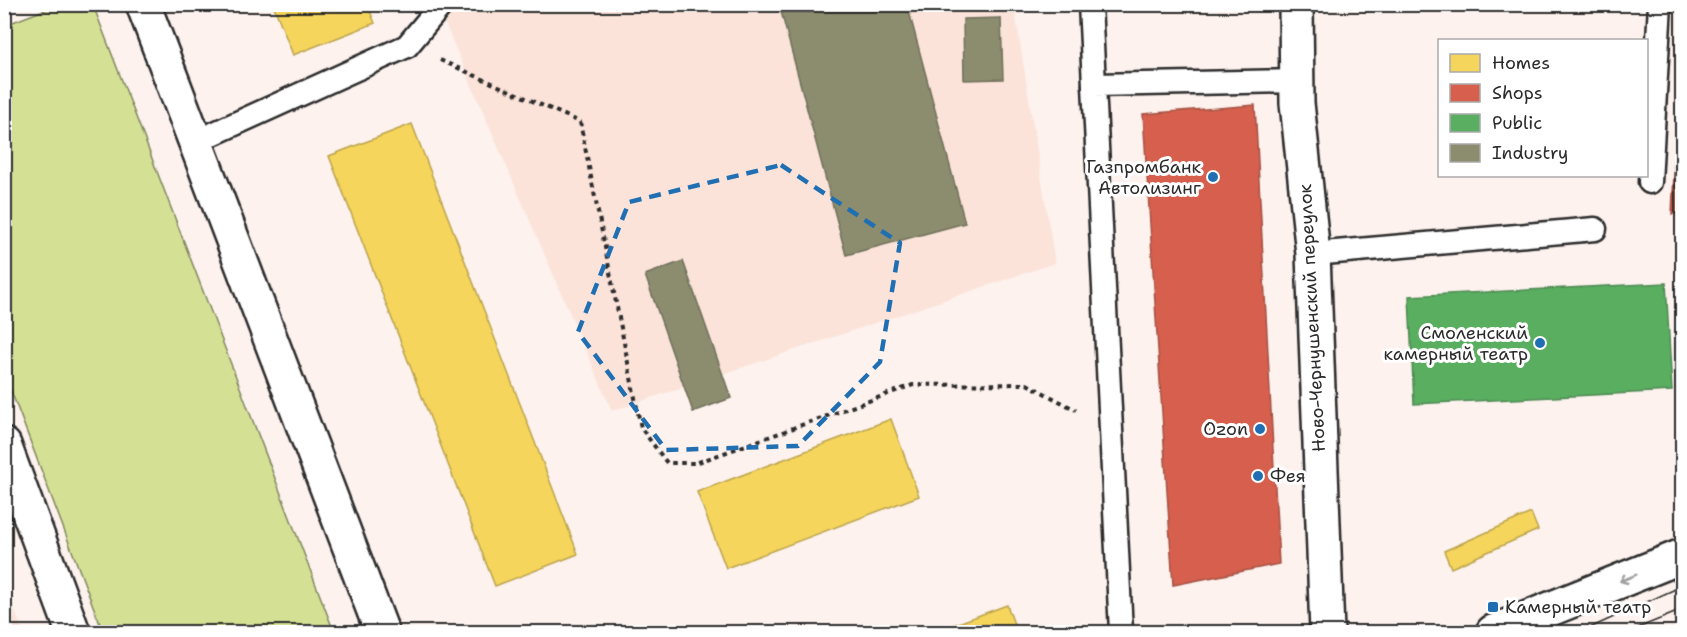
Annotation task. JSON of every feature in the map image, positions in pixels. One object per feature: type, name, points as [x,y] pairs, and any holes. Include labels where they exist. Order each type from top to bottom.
[{"type":"street","points":[[143,4],[382,633]]},
{"type":"street","name":"Ново-Чернушенский переулок","points":[[1296,4],[1297,103],[1312,254],[1327,633]]},
{"type":"street","points":[[4,445],[73,633]]},
{"type":"street","points":[[1492,633],[1683,556]]},
{"type":"lane","points":[[195,142],[407,46],[442,4]]},
{"type":"lane","points":[[1090,4],[1121,633]]},
{"type":"lane","points":[[1650,182],[1660,4]]},
{"type":"lane","points":[[1094,84],[1297,81]]},
{"type":"lane","points":[[1312,254],[1595,229]]},
{"type":"path","points":[[407,46],[580,122],[641,428],[667,463],[696,463],[913,385],[1027,384],[1112,430]]},
{"type":"highlighted area","points":[[781,165],[900,243],[880,362],[798,446],[666,450],[578,332],[629,202]]},
{"type":"shaded area","points":[[437,5],[1014,5],[1055,263],[612,411]]},
{"type":"shaded area","points":[[5,586],[23,632],[5,632]]},
{"type":"green space","points":[[57,5],[93,5],[334,632],[103,632],[5,375],[5,25]]},
{"type":"building: Homes","points":[[273,4],[367,4],[375,23],[293,55]]},
{"type":"building: Homes","points":[[412,124],[578,554],[495,586],[329,156]]},
{"type":"building: Homes","points":[[891,419],[919,496],[726,568],[697,492]]},
{"type":"building: Homes","points":[[1531,513],[1538,530],[1451,568],[1444,551]]},
{"type":"building: Homes","points":[[1007,605],[1017,632],[934,632]]},
{"type":"building: Shops","points":[[1682,11],[1682,214],[1672,214]]},
{"type":"building: Shops","points":[[1255,105],[1279,564],[1173,585],[1143,114]]},
{"type":"building: Public","name":"Смоленский камерный театр","points":[[1666,283],[1672,391],[1414,404],[1409,296]]},
{"type":"building: Industry","points":[[779,4],[907,4],[965,223],[846,255]]},
{"type":"building: Industry","points":[[1001,18],[1003,79],[964,80],[963,19]]},
{"type":"building: Industry","points":[[683,261],[731,398],[693,412],[645,275]]},
{"type":"tram line","points":[[1581,632],[1682,586]]},
{"type":"tram line","points":[[1628,632],[1682,610]]},
{"type":"place","name":"Газпромбанк Автолизинг","points":[[1213,177]]},
{"type":"place","name":"Смоленский камерный театр","points":[[1540,343]]},
{"type":"place","name":"Ozon","points":[[1260,429]]},
{"type":"place","name":"Фея","points":[[1258,476]]},
{"type":"place","name":"Камерный театр","points":[[1493,607]]}]
